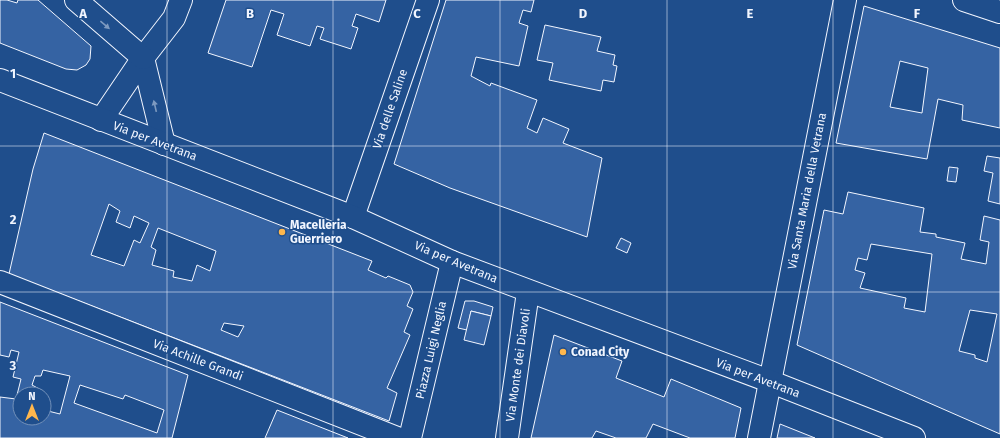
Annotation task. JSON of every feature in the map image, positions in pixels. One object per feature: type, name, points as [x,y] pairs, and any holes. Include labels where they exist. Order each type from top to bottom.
[{"type":"street","points":[[76,0],[143,58],[164,144]]},
{"type":"street","points":[[101,120],[143,58],[174,18],[180,0]]},
{"type":"street","name":"Via delle Saline","points":[[353,218],[428,0]]},
{"type":"street","name":"Via Santa Maria della Vetrana","points":[[759,438],[845,0]]},
{"type":"street","points":[[964,0],[1000,12]]},
{"type":"street","name":"Via per Avetrana","points":[[0,80],[353,218],[452,262],[528,292],[769,381],[914,438]]},
{"type":"street","name":"Piazza Luigi Neglia","points":[[410,438],[452,262]]},
{"type":"street","name":"Via Achille Grandi","points":[[0,282],[397,438]]},
{"type":"street","name":"Via Monte dei Diavoli","points":[[507,438],[528,292]]},
{"type":"building","points":[[0,0],[7,0],[17,3],[18,0],[38,0],[91,46],[90,59],[86,65],[77,70],[66,69],[0,43]]},
{"type":"building","points":[[226,0],[386,0],[379,22],[356,14],[352,26],[358,28],[351,49],[320,39],[324,28],[317,26],[310,46],[277,35],[284,14],[271,10],[252,67],[208,53]]},
{"type":"building","points":[[446,0],[534,0],[531,12],[523,10],[519,23],[528,26],[519,66],[476,57],[471,76],[490,86],[491,83],[537,100],[527,128],[537,133],[543,118],[569,129],[563,143],[602,158],[587,237],[450,188],[394,164]]},
{"type":"building","points":[[864,6],[1000,48],[1000,128],[962,120],[963,105],[938,99],[927,159],[836,143]],"holes":[[[900,61],[928,68],[922,113],[890,107]]]},
{"type":"building","points":[[545,25],[601,37],[597,51],[615,55],[613,65],[617,66],[614,82],[603,80],[601,91],[549,80],[553,63],[537,60]]},
{"type":"building","points":[[44,133],[372,261],[368,270],[386,278],[388,276],[410,285],[413,292],[407,306],[413,309],[404,332],[410,335],[387,388],[397,393],[389,421],[9,274],[33,169]],"holes":[[[109,204],[120,211],[116,222],[130,228],[134,216],[149,223],[140,243],[134,240],[124,266],[91,255]],[[158,228],[216,251],[210,271],[197,265],[192,281],[173,277],[174,271],[152,265],[156,250],[151,247]],[[224,323],[244,326],[238,337],[221,330]]]},
{"type":"building","points":[[987,156],[1000,158],[1000,204],[988,201],[993,173],[984,171]]},
{"type":"building","points":[[949,167],[958,168],[956,182],[947,181]]},
{"type":"building","points":[[848,192],[924,208],[920,232],[936,234],[936,237],[965,243],[961,259],[986,264],[989,242],[980,240],[984,216],[1000,220],[1000,434],[797,345],[824,210],[843,214]],"holes":[[[871,244],[932,254],[925,312],[904,308],[906,298],[860,288],[865,273],[855,270],[858,258],[867,260]],[[970,310],[997,314],[987,362],[975,358],[975,355],[959,351]]]},
{"type":"building","points":[[621,238],[631,243],[627,253],[616,248]]},
{"type":"building","points":[[465,301],[474,301],[493,307],[491,316],[471,311],[467,330],[458,328]]},
{"type":"building","points":[[0,302],[188,375],[172,438],[0,438],[0,397],[12,398],[12,426],[52,426],[52,412],[60,414],[70,376],[43,370],[41,376],[35,376],[32,385],[34,386],[19,386],[21,379],[13,377],[19,352],[11,350],[9,357],[0,355]],"holes":[[[80,385],[123,399],[125,395],[164,410],[157,433],[74,403]]]},
{"type":"building","points":[[471,311],[491,316],[484,345],[464,340]]},
{"type":"building","points":[[554,335],[622,361],[616,378],[664,397],[671,379],[741,408],[735,438],[690,438],[653,424],[646,438],[616,438],[596,431],[592,438],[531,438]]},
{"type":"building","points":[[277,410],[348,438],[265,438]]},
{"type":"building","points":[[780,424],[815,438],[777,438]]},
{"type":"place","name":"Macelleria Guerriero","points":[[282,232]]},
{"type":"place","name":"Conad City","points":[[563,352]]}]
